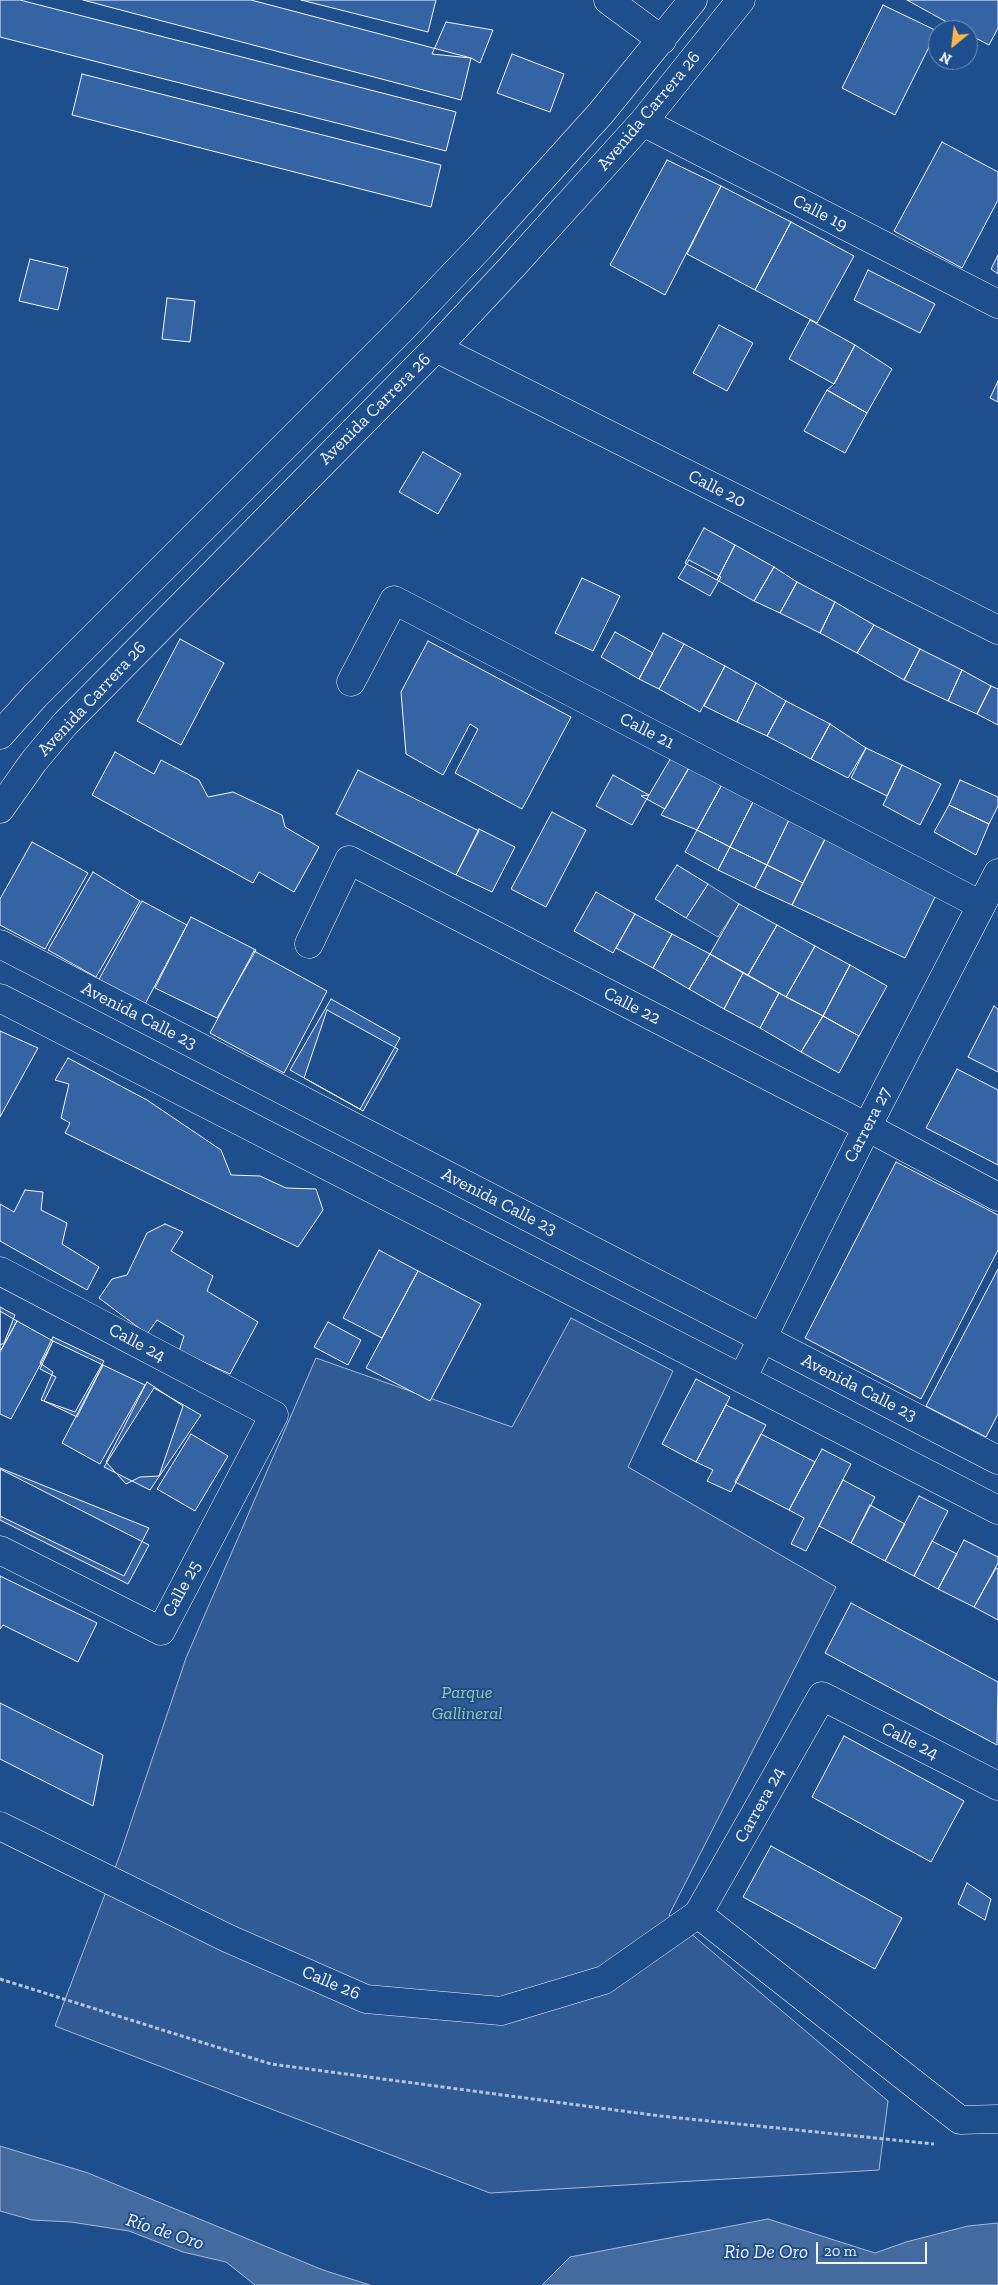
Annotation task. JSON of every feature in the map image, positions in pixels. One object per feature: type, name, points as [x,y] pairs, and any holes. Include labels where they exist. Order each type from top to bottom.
[{"type":"street","points":[[608,0],[662,40]]},
{"type":"street","name":"Avenida Carrera 26","points":[[0,735],[35,696],[289,443],[475,252],[601,113],[693,0]]},
{"type":"street","name":"Avenida Carrera 26","points":[[0,809],[34,761],[65,724],[436,348],[643,122],[741,0]]},
{"type":"street","name":"Calle 19","points":[[643,122],[998,304]]},
{"type":"street","name":"Calle 20","points":[[436,348],[998,630]]},
{"type":"street","name":"Calle 21","points":[[351,682],[394,600],[981,905]]},
{"type":"street","name":"Calle 22","points":[[309,944],[349,860],[867,1127],[998,1197]]},
{"type":"street","name":"Carrera 27","points":[[742,1379],[867,1127],[998,873]]},
{"type":"street","name":"Avenida Calle 23","points":[[0,944],[998,1460]]},
{"type":"street","points":[[0,998],[998,1510]]},
{"type":"street","name":"Calle 24","points":[[0,1271],[274,1415]]},
{"type":"street","name":"Calle 25","points":[[0,1550],[161,1631],[274,1415]]},
{"type":"street","name":"Calle 24","points":[[822,1696],[998,1786]]},
{"type":"street","name":"Carrera 24","points":[[698,1914],[822,1696]]},
{"type":"street","name":"Calle 26","points":[[0,1826],[227,1938],[366,1999],[501,2011],[604,1980],[698,1914]]},
{"type":"street","points":[[698,1914],[960,2120],[998,2119]]},
{"type":"path","points":[[0,1979],[271,2064],[660,2116],[942,2145]]},
{"type":"shaded area","points":[[708,884],[739,904],[718,937],[686,918]]},
{"type":"shaded area","name":"Parque Gallineral","points":[[571,1318],[673,1371],[628,1467],[836,1587],[669,1915],[888,2101],[879,2170],[490,2193],[55,2026],[121,1852],[186,1658],[316,1358],[512,1427]]},
{"type":"water","name":"Río de Oro","points":[[0,2146],[88,2173],[323,2270],[370,2285],[255,2285],[226,2262],[183,2252],[129,2231],[71,2222],[32,2220],[0,2211]]},
{"type":"water","name":"Rio De Oro","points":[[768,2219],[875,2253],[906,2242],[968,2226],[998,2223],[998,2285],[542,2285],[570,2257]]},
{"type":"building","points":[[0,0],[20,0],[456,112],[446,151],[0,37]]},
{"type":"building","points":[[83,0],[251,0],[471,58],[461,100]]},
{"type":"building","points":[[301,0],[436,0],[428,32]]},
{"type":"building","points":[[907,0],[998,0],[998,28],[989,45],[978,39],[978,20],[943,20]]},
{"type":"building","points":[[883,5],[928,27],[928,49],[895,115],[842,88]]},
{"type":"building","points":[[446,22],[493,30],[480,63],[471,58],[432,54]]},
{"type":"building","points":[[512,54],[564,74],[550,112],[497,93]]},
{"type":"building","points":[[82,74],[441,165],[431,207],[72,115]]},
{"type":"building","points":[[942,142],[998,172],[998,200],[962,268],[894,231]]},
{"type":"building","points":[[667,160],[721,186],[665,295],[610,265]]},
{"type":"building","points":[[721,186],[791,222],[755,290],[687,254]]},
{"type":"building","points":[[791,222],[854,256],[817,323],[755,290]]},
{"type":"building","points":[[998,255],[998,274],[991,269]]},
{"type":"building","points":[[30,259],[68,268],[58,310],[19,301]]},
{"type":"building","points":[[868,270],[935,304],[920,333],[854,300]]},
{"type":"building","points":[[167,298],[195,301],[190,342],[162,339]]},
{"type":"building","points":[[810,320],[855,345],[834,384],[789,359]]},
{"type":"building","points":[[719,325],[753,343],[727,391],[693,373]]},
{"type":"building","points":[[855,345],[892,369],[867,413],[827,390],[834,384]]},
{"type":"building","points":[[998,381],[998,402],[990,398]]},
{"type":"building","points":[[827,390],[867,413],[845,453],[804,431]]},
{"type":"building","points":[[423,452],[461,474],[438,514],[399,492]]},
{"type":"building","points":[[704,528],[735,545],[717,580],[685,563]]},
{"type":"building","points":[[735,545],[774,567],[754,601],[717,580]]},
{"type":"building","points":[[689,560],[721,577],[710,596],[678,578]]},
{"type":"building","points":[[774,567],[797,582],[780,613],[754,601]]},
{"type":"building","points":[[582,578],[620,596],[593,651],[555,633]]},
{"type":"building","points":[[797,582],[835,602],[820,633],[780,613]]},
{"type":"building","points":[[835,602],[874,625],[857,653],[820,633]]},
{"type":"building","points":[[874,625],[920,649],[904,680],[857,653]]},
{"type":"building","points":[[615,632],[653,653],[639,679],[601,657]]},
{"type":"building","points":[[663,633],[684,644],[659,689],[639,679]]},
{"type":"building","points":[[180,639],[224,663],[181,745],[137,721]]},
{"type":"building","points":[[428,641],[571,717],[522,809],[455,773],[478,729],[470,724],[443,775],[406,754],[401,692]]},
{"type":"building","points":[[684,644],[725,666],[700,712],[659,689]]},
{"type":"building","points":[[920,649],[962,670],[948,701],[904,680]]},
{"type":"building","points":[[725,666],[756,683],[737,722],[704,706]]},
{"type":"building","points":[[962,670],[991,686],[977,714],[948,701]]},
{"type":"building","points":[[756,683],[786,701],[767,736],[737,722]]},
{"type":"building","points":[[991,686],[998,689],[998,725],[977,714]]},
{"type":"building","points":[[786,701],[830,724],[811,759],[767,736]]},
{"type":"building","points":[[830,724],[866,748],[848,778],[811,759]]},
{"type":"building","points":[[866,748],[902,765],[887,796],[851,778]]},
{"type":"building","points":[[675,751],[693,761],[665,809],[641,796],[649,795]]},
{"type":"building","points":[[115,752],[154,774],[161,760],[199,780],[208,797],[233,792],[282,815],[285,827],[319,847],[294,892],[259,872],[253,883],[92,795]]},
{"type":"building","points":[[693,761],[725,779],[697,830],[661,815]]},
{"type":"building","points":[[902,765],[941,784],[920,825],[883,805]]},
{"type":"building","points":[[358,770],[479,831],[456,875],[336,814]]},
{"type":"building","points":[[613,775],[649,795],[632,825],[596,806]]},
{"type":"building","points":[[725,779],[755,798],[730,847],[697,830]]},
{"type":"building","points":[[960,780],[998,797],[998,806],[989,824],[949,805]]},
{"type":"building","points":[[755,798],[790,818],[767,865],[730,847]]},
{"type":"building","points":[[949,805],[989,824],[976,855],[934,832]]},
{"type":"building","points":[[552,812],[586,830],[546,907],[511,889]]},
{"type":"building","points":[[790,818],[826,837],[803,883],[767,865]]},
{"type":"building","points":[[479,829],[515,847],[492,892],[456,875]]},
{"type":"building","points":[[697,830],[730,847],[718,870],[685,852]]},
{"type":"building","points":[[826,837],[936,895],[905,958],[792,905]]},
{"type":"building","points":[[32,842],[88,873],[45,949],[0,925],[0,899]]},
{"type":"building","points":[[730,847],[767,865],[755,888],[718,870]]},
{"type":"building","points":[[677,865],[708,884],[686,918],[655,899]]},
{"type":"building","points":[[767,865],[803,883],[792,905],[755,888]]},
{"type":"building","points":[[93,872],[140,901],[96,977],[48,950]]},
{"type":"building","points":[[596,892],[635,914],[613,953],[574,931]]},
{"type":"building","points":[[142,901],[187,925],[144,1006],[98,981]]},
{"type":"building","points":[[739,904],[777,925],[748,975],[710,954]]},
{"type":"building","points":[[635,914],[672,934],[653,968],[616,948]]},
{"type":"building","points":[[191,917],[256,950],[217,1018],[155,988]]},
{"type":"building","points":[[777,925],[815,946],[786,997],[748,975]]},
{"type":"building","points":[[672,934],[710,954],[689,989],[653,968]]},
{"type":"building","points":[[815,946],[850,965],[823,1016],[786,997]]},
{"type":"building","points":[[254,951],[327,991],[284,1073],[210,1033]]},
{"type":"building","points":[[710,954],[743,973],[724,1009],[689,989]]},
{"type":"building","points":[[850,965],[887,986],[859,1036],[823,1016]]},
{"type":"building","points":[[743,973],[779,993],[760,1028],[724,1009]]},
{"type":"building","points":[[779,993],[823,1016],[801,1052],[760,1028]]},
{"type":"building","points":[[331,999],[400,1038],[360,1109],[290,1070]]},
{"type":"building","points":[[994,1006],[998,1009],[998,1072],[968,1057]]},
{"type":"building","points":[[327,1010],[398,1049],[363,1111],[304,1078]]},
{"type":"building","points":[[823,1016],[859,1036],[839,1073],[801,1052]]},
{"type":"building","points":[[0,1031],[38,1048],[0,1117]]},
{"type":"building","points":[[68,1058],[147,1100],[221,1150],[231,1175],[260,1176],[286,1188],[316,1189],[323,1210],[298,1247],[65,1133],[70,1123],[61,1118],[69,1084],[55,1080]]},
{"type":"building","points":[[957,1069],[998,1090],[998,1165],[926,1128]]},
{"type":"building","points":[[896,1162],[998,1215],[998,1250],[921,1399],[805,1338]]},
{"type":"building","points":[[25,1190],[43,1192],[41,1210],[67,1223],[62,1244],[99,1267],[87,1290],[0,1241],[0,1204],[14,1212]]},
{"type":"building","points":[[165,1224],[183,1232],[171,1251],[213,1276],[207,1291],[258,1322],[230,1374],[179,1351],[184,1336],[157,1320],[147,1334],[99,1298],[112,1279],[127,1275],[147,1233]]},
{"type":"building","points":[[379,1250],[418,1271],[382,1338],[343,1318]]},
{"type":"building","points":[[998,1269],[998,1414],[986,1437],[926,1406]]},
{"type":"building","points":[[418,1271],[481,1304],[430,1401],[366,1368]]},
{"type":"building","points":[[0,1307],[15,1315],[4,1343],[0,1345]]},
{"type":"building","points":[[0,1311],[17,1321],[1,1350],[0,1349]]},
{"type":"building","points":[[17,1321],[53,1341],[11,1419],[0,1414],[0,1352]]},
{"type":"building","points":[[328,1322],[361,1340],[348,1365],[314,1347]]},
{"type":"building","points":[[53,1337],[104,1361],[75,1412],[41,1400],[53,1372],[40,1363]]},
{"type":"building","points":[[53,1341],[103,1365],[77,1417],[44,1401],[56,1377],[40,1369]]},
{"type":"building","points":[[103,1365],[145,1385],[100,1464],[62,1443]]},
{"type":"building","points":[[696,1379],[730,1397],[696,1462],[662,1444]]},
{"type":"building","points":[[147,1382],[183,1406],[159,1476],[140,1477],[126,1484],[106,1462]]},
{"type":"building","points":[[154,1388],[201,1415],[150,1490],[104,1467]]},
{"type":"building","points":[[726,1405],[766,1425],[731,1492],[707,1481],[713,1470],[696,1462]]},
{"type":"building","points":[[191,1434],[228,1456],[195,1511],[157,1489]]},
{"type":"building","points":[[761,1434],[815,1462],[789,1510],[735,1482]]},
{"type":"building","points":[[822,1449],[851,1464],[806,1551],[791,1544],[804,1518],[789,1510]]},
{"type":"building","points":[[0,1468],[149,1528],[124,1576],[0,1516]]},
{"type":"building","points":[[0,1469],[149,1545],[128,1584],[0,1520]]},
{"type":"building","points":[[843,1480],[875,1497],[851,1543],[819,1526]]},
{"type":"building","points":[[919,1496],[948,1511],[914,1576],[885,1561]]},
{"type":"building","points":[[870,1505],[905,1524],[885,1561],[851,1543]]},
{"type":"building","points":[[964,1540],[998,1557],[998,1563],[974,1607],[938,1589]]},
{"type":"building","points":[[932,1541],[957,1554],[938,1589],[914,1576]]},
{"type":"building","points":[[996,1568],[998,1569],[998,1620],[974,1607]]},
{"type":"building","points":[[0,1576],[97,1623],[78,1662],[3,1625],[0,1629]]},
{"type":"building","points":[[851,1603],[998,1682],[997,1745],[825,1653]]},
{"type":"building","points":[[0,1703],[103,1755],[93,1806],[0,1759]]},
{"type":"building","points":[[844,1736],[964,1801],[931,1862],[812,1797]]},
{"type":"building","points":[[771,1846],[902,1918],[875,1969],[743,1897]]},
{"type":"building","points":[[967,1883],[991,1899],[985,1920],[958,1904]]}]
